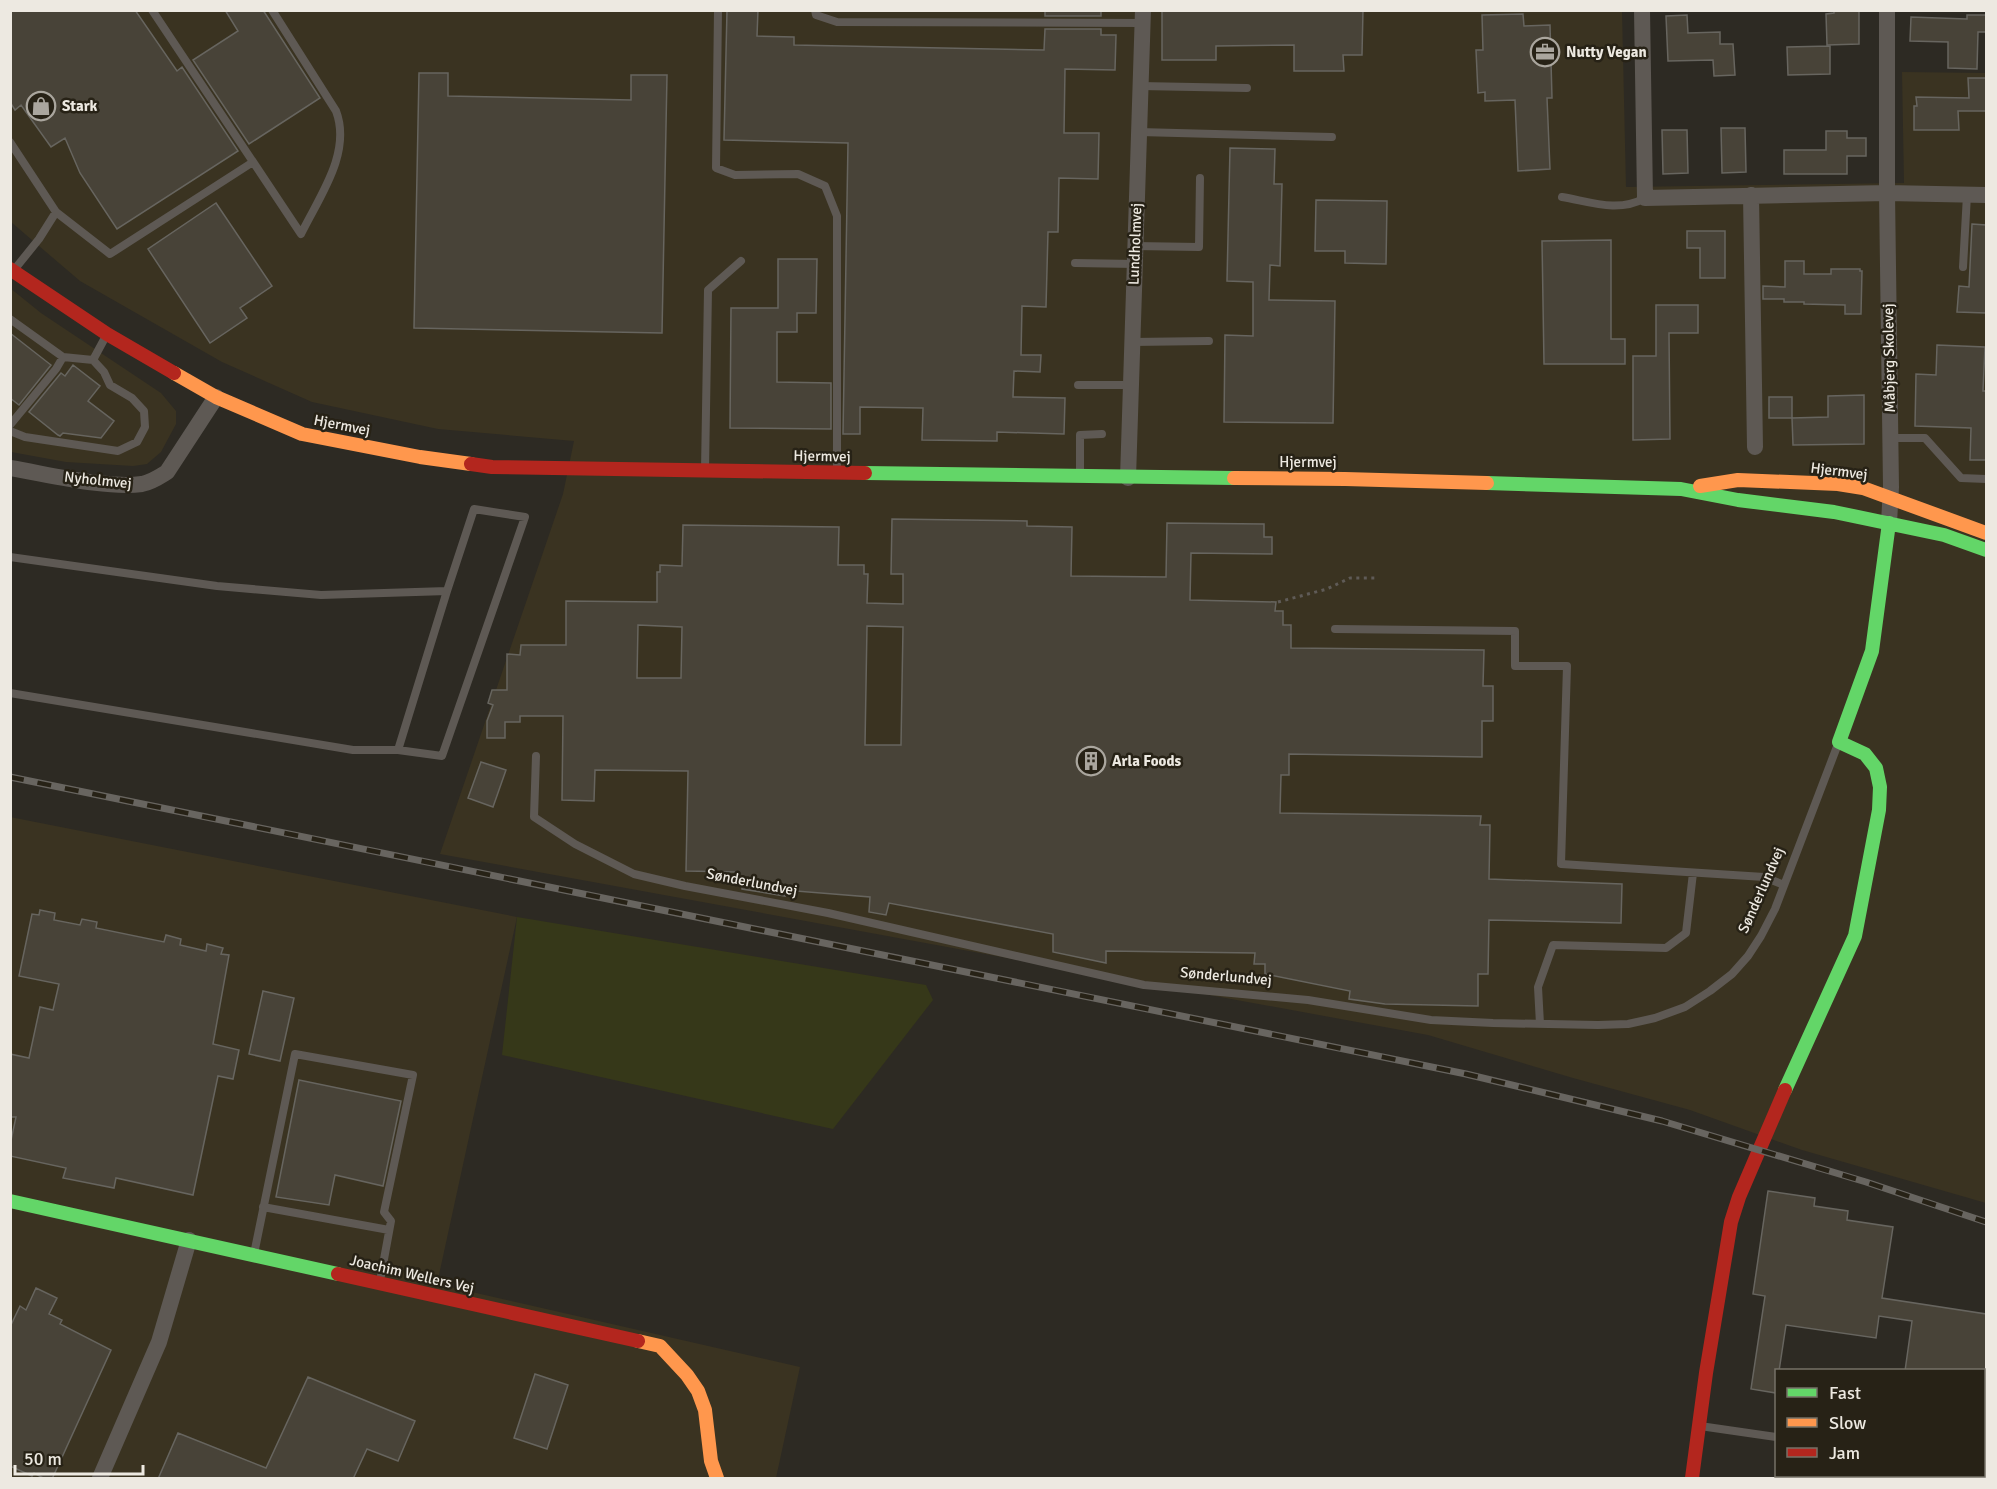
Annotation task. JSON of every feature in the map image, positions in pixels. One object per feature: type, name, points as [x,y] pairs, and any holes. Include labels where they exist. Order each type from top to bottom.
[{"type":"street","points":[[1642,10],[1645,198],[1887,193],[1986,195]]},
{"type":"street","name":"Måbjerg Skolevej","points":[[1887,10],[1891,497],[1889,523]]},
{"type":"street","name":"Lundholmvej","points":[[1128,478],[1143,17]]},
{"type":"street","points":[[1751,195],[1755,447]]},
{"type":"street","name":"Hjermvej","points":[[12,270],[107,334],[216,397],[302,434],[420,457],[492,467],[1128,478],[1356,479],[1681,489],[1738,500],[1834,512],[1944,535],[1986,550]]},
{"type":"street","name":"Nyholmvej","points":[[10,468],[122,485],[156,479],[167,472],[216,397]]},
{"type":"street","name":"Hjermvej","points":[[1681,489],[1738,480],[1838,484],[1863,488],[1891,497],[1986,533]]},
{"type":"street","name":"Sønderlundvej","points":[[1839,742],[1872,651],[1889,523]]},
{"type":"street","points":[[1692,1479],[1731,1222],[1769,1125],[1855,936],[1880,810],[1880,787],[1876,768],[1865,754],[1839,742]]},
{"type":"street","name":"Joachim Wellers Vej","points":[[10,1201],[660,1346],[692,1378],[705,1410],[711,1467],[717,1479]]},
{"type":"street","points":[[100,1479],[159,1342],[189,1240]]},
{"type":"lane","points":[[153,10],[301,234],[336,163],[341,144],[340,122],[336,111],[272,10]]},
{"type":"lane","points":[[718,10],[716,168],[735,176],[798,174],[825,186],[837,216],[837,473]]},
{"type":"lane","points":[[815,10],[816,15],[837,22],[1143,17]]},
{"type":"lane","points":[[1140,86],[1247,88]]},
{"type":"lane","points":[[1139,132],[1332,137]]},
{"type":"lane","points":[[10,142],[56,212],[110,254],[253,162]]},
{"type":"lane","points":[[1135,246],[1199,247],[1200,178]]},
{"type":"lane","points":[[1963,267],[1967,195]]},
{"type":"lane","points":[[1562,197],[1618,207],[1633,204],[1645,198]]},
{"type":"lane","points":[[12,270],[39,239],[56,212]]},
{"type":"lane","points":[[705,471],[708,291],[741,261]]},
{"type":"lane","points":[[1075,263],[1135,264]]},
{"type":"lane","points":[[10,319],[63,357],[93,360],[104,372],[110,386],[132,398],[144,411],[145,427],[137,442],[118,451],[25,437],[10,431]]},
{"type":"lane","points":[[93,360],[107,334]]},
{"type":"lane","points":[[1132,342],[1209,341]]},
{"type":"lane","points":[[10,425],[56,369],[63,357]]},
{"type":"lane","points":[[1078,385],[1131,385]]},
{"type":"lane","points":[[1080,477],[1080,435],[1102,434]]},
{"type":"lane","points":[[1890,438],[1925,438],[1960,478],[1986,479]]},
{"type":"lane","points":[[10,693],[353,750],[398,750],[442,756],[525,517],[474,509],[398,750]]},
{"type":"lane","points":[[10,558],[217,586],[321,595],[447,591]]},
{"type":"lane","points":[[1335,629],[1515,631],[1515,666],[1568,666],[1561,864],[1764,877],[1784,885]]},
{"type":"lane","name":"Sønderlundvej","points":[[536,756],[534,817],[575,844],[634,874],[684,886],[828,913],[1144,985],[1308,1000],[1431,1020],[1540,1024],[1628,1023],[1655,1018],[1685,1006],[1725,980],[1748,956],[1761,936],[1784,885],[1839,742]]},
{"type":"lane","points":[[1540,1024],[1538,987],[1553,945],[1666,948],[1686,933],[1694,873]]},
{"type":"lane","points":[[254,1255],[295,1054],[413,1075],[384,1212],[391,1221],[380,1283]]},
{"type":"lane","points":[[263,1207],[389,1230]]},
{"type":"lane","points":[[1699,1426],[1775,1437]]},
{"type":"path","points":[[1278,602],[1327,589],[1350,578],[1377,578]]},
{"type":"shaded area","points":[[11,11],[1622,11],[1626,187],[1904,183],[1902,72],[1986,73],[1986,1203],[1802,1150],[1690,1110],[1428,1035],[440,854],[563,494],[574,441],[438,429],[312,402],[222,362],[80,281],[11,222]]},
{"type":"shaded area","points":[[10,288],[41,313],[161,393],[176,411],[176,424],[161,452],[147,464],[133,466],[66,462],[11,452]]},
{"type":"shaded area","points":[[10,817],[517,917],[437,1284],[800,1367],[776,1478],[11,1478]]},
{"type":"green space","points":[[517,917],[926,985],[933,1000],[833,1129],[502,1055]]},
{"type":"building","points":[[10,10],[135,10],[177,71],[182,67],[238,151],[117,229],[80,173],[65,138],[51,147],[21,105],[15,110],[10,102]]},
{"type":"building","points":[[225,10],[263,10],[320,98],[249,144],[193,60],[238,31]]},
{"type":"building","points":[[727,10],[758,10],[757,36],[794,37],[794,45],[1044,50],[1045,29],[1101,29],[1101,35],[1116,35],[1115,70],[1065,69],[1064,133],[1099,133],[1098,179],[1059,178],[1058,232],[1048,232],[1046,307],[1022,306],[1021,355],[1041,355],[1040,372],[1014,371],[1013,397],[1065,398],[1064,434],[997,432],[997,441],[922,440],[923,408],[860,407],[860,434],[843,434],[848,143],[724,140]]},
{"type":"building","points":[[1045,10],[1101,10],[1101,16],[1045,16]]},
{"type":"building","points":[[1162,10],[1363,10],[1362,55],[1343,55],[1344,71],[1294,71],[1294,45],[1216,46],[1216,60],[1162,60]]},
{"type":"building","points":[[1834,10],[1859,10],[1859,44],[1827,45],[1826,14],[1834,13]]},
{"type":"building","points":[[1523,14],[1524,26],[1550,25],[1552,98],[1547,98],[1550,169],[1518,171],[1515,100],[1485,101],[1485,92],[1478,93],[1476,50],[1483,50],[1482,15]]},
{"type":"building","points":[[1687,15],[1688,33],[1720,32],[1720,44],[1733,44],[1735,75],[1714,76],[1713,60],[1668,61],[1666,16]]},
{"type":"building","points":[[1967,15],[1986,15],[1986,32],[1978,32],[1977,69],[1948,68],[1948,42],[1910,41],[1911,17],[1967,19]]},
{"type":"building","points":[[1830,46],[1830,74],[1788,75],[1787,47]]},
{"type":"building","points":[[419,73],[448,73],[448,96],[631,100],[631,75],[667,75],[662,333],[414,328]]},
{"type":"building","points":[[1968,78],[1986,78],[1986,111],[1958,111],[1959,130],[1914,130],[1916,97],[1969,98]]},
{"type":"building","points":[[1721,128],[1745,128],[1746,172],[1722,173]]},
{"type":"building","points":[[1662,130],[1687,130],[1688,173],[1663,174]]},
{"type":"building","points":[[1826,131],[1847,131],[1847,138],[1866,138],[1866,156],[1847,156],[1847,174],[1784,174],[1784,150],[1826,150]]},
{"type":"building","points":[[1230,148],[1275,149],[1274,184],[1282,184],[1280,266],[1270,265],[1269,300],[1335,301],[1333,423],[1224,422],[1225,335],[1253,336],[1253,282],[1227,281]]},
{"type":"building","points":[[1316,200],[1387,201],[1386,264],[1345,263],[1345,251],[1315,251]]},
{"type":"building","points":[[216,203],[272,286],[240,308],[247,318],[210,343],[148,249]]},
{"type":"building","points":[[1972,224],[1986,225],[1986,313],[1957,312],[1959,286],[1969,287]]},
{"type":"building","points":[[1687,231],[1725,231],[1725,278],[1700,278],[1700,248],[1687,248]]},
{"type":"building","points":[[1611,240],[1611,339],[1625,339],[1625,364],[1544,364],[1542,241]]},
{"type":"building","points":[[778,259],[817,259],[816,313],[797,313],[797,332],[777,332],[777,382],[831,383],[831,429],[730,428],[731,308],[778,308]]},
{"type":"building","points":[[1785,261],[1804,261],[1804,274],[1831,274],[1831,269],[1860,269],[1862,271],[1861,314],[1845,314],[1845,305],[1804,304],[1804,302],[1784,302],[1784,299],[1763,299],[1763,286],[1785,287]]},
{"type":"building","points":[[1656,305],[1698,305],[1698,333],[1669,333],[1670,439],[1633,440],[1633,356],[1656,356]]},
{"type":"building","points":[[10,333],[51,365],[19,405],[10,398]]},
{"type":"building","points":[[1937,345],[1985,347],[1983,391],[1986,391],[1986,460],[1970,460],[1971,428],[1915,426],[1916,374],[1936,375]]},
{"type":"building","points":[[73,365],[100,386],[88,401],[114,421],[101,438],[63,433],[60,436],[29,412],[61,373],[65,376]]},
{"type":"building","points":[[1864,395],[1864,444],[1793,445],[1792,418],[1828,417],[1828,396]]},
{"type":"building","points":[[1769,397],[1792,397],[1792,418],[1769,418]]},
{"type":"building","name":"Arla Foods","points":[[892,519],[1027,521],[1027,526],[1072,527],[1071,576],[1166,577],[1167,523],[1264,524],[1264,537],[1272,537],[1272,554],[1191,553],[1190,600],[1276,602],[1275,611],[1283,611],[1283,625],[1291,625],[1291,648],[1484,650],[1483,686],[1493,686],[1493,721],[1482,721],[1482,757],[1289,754],[1289,775],[1281,775],[1280,813],[1481,816],[1480,825],[1490,825],[1489,879],[1622,884],[1621,923],[1489,920],[1488,974],[1478,974],[1478,1006],[1385,1004],[1349,999],[1350,991],[1265,974],[1265,964],[1254,964],[1255,953],[1106,951],[1106,963],[1053,952],[1053,934],[889,903],[886,915],[869,912],[870,897],[784,890],[785,896],[742,889],[742,883],[736,883],[736,872],[686,871],[688,771],[595,770],[594,801],[562,800],[563,716],[520,716],[520,722],[505,722],[505,738],[487,738],[487,721],[493,705],[488,703],[492,690],[507,690],[507,654],[520,655],[521,645],[566,645],[566,601],[657,602],[657,572],[660,572],[660,565],[682,566],[683,525],[839,527],[838,565],[864,565],[864,574],[868,574],[867,603],[903,604],[903,574],[891,574]],"holes":[[[638,625],[682,627],[681,678],[637,678]],[[867,626],[903,627],[901,745],[865,745]]]},
{"type":"building","points":[[481,762],[506,770],[493,807],[468,798]]},
{"type":"building","points":[[40,910],[55,913],[54,920],[80,925],[82,919],[97,922],[96,928],[164,942],[166,935],[181,939],[180,945],[206,951],[207,944],[223,948],[221,954],[229,955],[213,1044],[239,1050],[233,1079],[218,1076],[193,1195],[116,1178],[114,1188],[63,1178],[66,1168],[10,1156],[16,1117],[10,1117],[10,1054],[29,1058],[40,1007],[53,1010],[59,984],[19,976],[32,914],[39,915]]},
{"type":"building","points":[[263,991],[294,998],[280,1061],[249,1054]]},
{"type":"building","points":[[299,1080],[401,1101],[383,1186],[335,1175],[329,1205],[276,1197]]},
{"type":"building","points":[[1768,1191],[1815,1198],[1814,1206],[1848,1211],[1847,1220],[1893,1227],[1882,1298],[1986,1314],[1986,1371],[1985,1369],[1905,1369],[1912,1321],[1879,1316],[1876,1338],[1786,1325],[1779,1369],[1775,1369],[1775,1393],[1751,1389],[1765,1296],[1753,1294]]},
{"type":"building","points":[[36,1288],[57,1298],[49,1314],[62,1320],[60,1324],[111,1350],[52,1479],[45,1479],[34,1473],[32,1476],[10,1466],[10,1327],[20,1306],[26,1310]]},
{"type":"building","points":[[535,1374],[568,1385],[547,1449],[514,1438]]},
{"type":"building","points":[[308,1377],[415,1421],[398,1461],[367,1449],[353,1479],[158,1479],[178,1433],[266,1468]]},
{"type":"railway","points":[[10,777],[1466,1074],[1662,1121],[1866,1182],[1986,1222]]},
{"type":"traffic: fast","points":[[865,473],[1234,478]]},
{"type":"traffic: fast","points":[[1487,483],[1681,489],[1738,500],[1834,512],[1944,535],[1986,550]]},
{"type":"traffic: fast","points":[[1785,1090],[1855,936],[1879,810],[1880,787],[1876,768],[1865,754],[1839,742],[1872,651],[1889,523]]},
{"type":"traffic: fast","points":[[10,1201],[338,1274]]},
{"type":"traffic: slow","points":[[174,373],[216,397],[302,434],[420,457],[471,464]]},
{"type":"traffic: slow","points":[[1234,478],[1487,483]]},
{"type":"traffic: slow","points":[[1700,486],[1738,480],[1838,484],[1863,488],[1986,533]]},
{"type":"traffic: slow","points":[[638,1341],[660,1346],[687,1375],[698,1391],[705,1410],[711,1461],[717,1478]]},
{"type":"traffic: jam","points":[[10,269],[107,334],[174,373]]},
{"type":"traffic: jam","points":[[471,464],[492,467],[865,473]]},
{"type":"traffic: jam","points":[[1692,1478],[1706,1373],[1731,1222],[1739,1197],[1785,1090]]},
{"type":"traffic: jam","points":[[338,1274],[638,1341]]},
{"type":"place","name":"Nutty Vegan","points":[[1545,52]]},
{"type":"place","name":"Stark","points":[[41,106]]},
{"type":"place","name":"Arla Foods","points":[[1091,761]]}]
